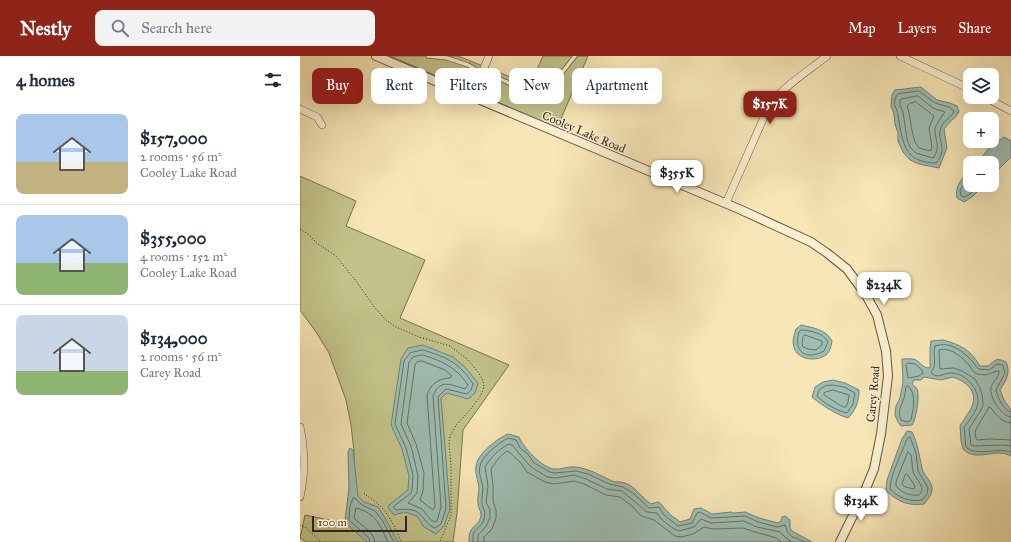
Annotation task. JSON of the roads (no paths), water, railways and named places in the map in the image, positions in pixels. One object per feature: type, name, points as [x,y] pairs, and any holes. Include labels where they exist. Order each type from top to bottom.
[{"type":"street","name":"Cooley Lake Road","points":[[376,56],[435,81]]},
{"type":"street","points":[[484,68],[489,56]]},
{"type":"street","points":[[726,203],[768,108],[784,89],[827,56]]},
{"type":"street","points":[[900,56],[963,86]]},
{"type":"street","name":"Cooley Lake Road","points":[[489,104],[726,203]]},
{"type":"street","points":[[997,104],[1011,112]]},
{"type":"street","points":[[300,108],[318,117],[322,125]]},
{"type":"street","name":"Carey Road","points":[[726,203],[803,238],[831,256],[847,269],[859,284],[871,303],[880,324],[886,351],[888,376],[879,448],[869,482],[840,542]]},
{"type":"street","points":[[300,427],[303,455],[303,474],[300,497]]},
{"type":"lane","points":[[428,56],[447,58],[473,68]]},
{"type":"lane","points":[[501,80],[511,85],[537,92],[561,74],[575,56]]},
{"type":"water","points":[[921,87],[937,100],[957,106],[959,112],[944,129],[947,148],[939,168],[919,164],[910,160],[903,152],[898,141],[898,133],[891,106],[892,95],[895,90]]},
{"type":"water","points":[[1004,137],[1011,141],[1011,157],[999,169],[999,156],[983,156],[989,148],[999,148],[999,141]]},
{"type":"water","points":[[963,178],[963,192],[977,192],[964,202],[957,198],[957,190]]},
{"type":"water","points":[[801,325],[823,331],[829,337],[832,341],[826,355],[817,359],[812,359],[799,355],[793,345],[796,329]]},
{"type":"water","points":[[943,340],[964,348],[973,356],[980,366],[988,366],[998,359],[1006,362],[1008,373],[1000,390],[1004,400],[1011,410],[1011,456],[999,453],[974,455],[963,449],[960,425],[969,412],[974,400],[972,390],[964,383],[953,377],[941,380],[924,377],[921,380],[914,380],[912,384],[916,387],[918,392],[915,418],[912,425],[901,426],[898,422],[895,415],[903,382],[902,359],[914,359],[930,368],[931,341]]},
{"type":"water","points":[[423,345],[453,357],[465,367],[478,383],[475,393],[468,399],[447,393],[441,398],[450,509],[444,526],[436,534],[424,527],[417,516],[405,512],[394,515],[388,508],[389,505],[408,490],[409,476],[402,449],[391,425],[401,359],[408,348]]},
{"type":"water","points":[[833,380],[845,383],[859,390],[856,405],[848,418],[820,404],[812,397],[815,387],[823,382]]},
{"type":"water","points":[[907,431],[912,432],[914,436],[923,471],[932,487],[931,494],[924,504],[908,504],[895,498],[886,491],[887,480],[902,439]]},
{"type":"water","points":[[508,434],[519,437],[524,446],[539,461],[549,468],[580,468],[612,481],[625,483],[632,487],[651,504],[658,502],[660,503],[680,522],[690,519],[694,509],[701,508],[712,514],[745,512],[759,518],[778,523],[781,521],[782,517],[785,516],[790,520],[790,528],[792,531],[812,542],[469,542],[470,532],[479,522],[481,515],[478,506],[479,488],[476,474],[477,461],[489,447]]},
{"type":"water","points":[[350,448],[353,450],[358,496],[364,502],[378,507],[398,542],[367,542],[345,521],[349,487],[348,452]]}]
